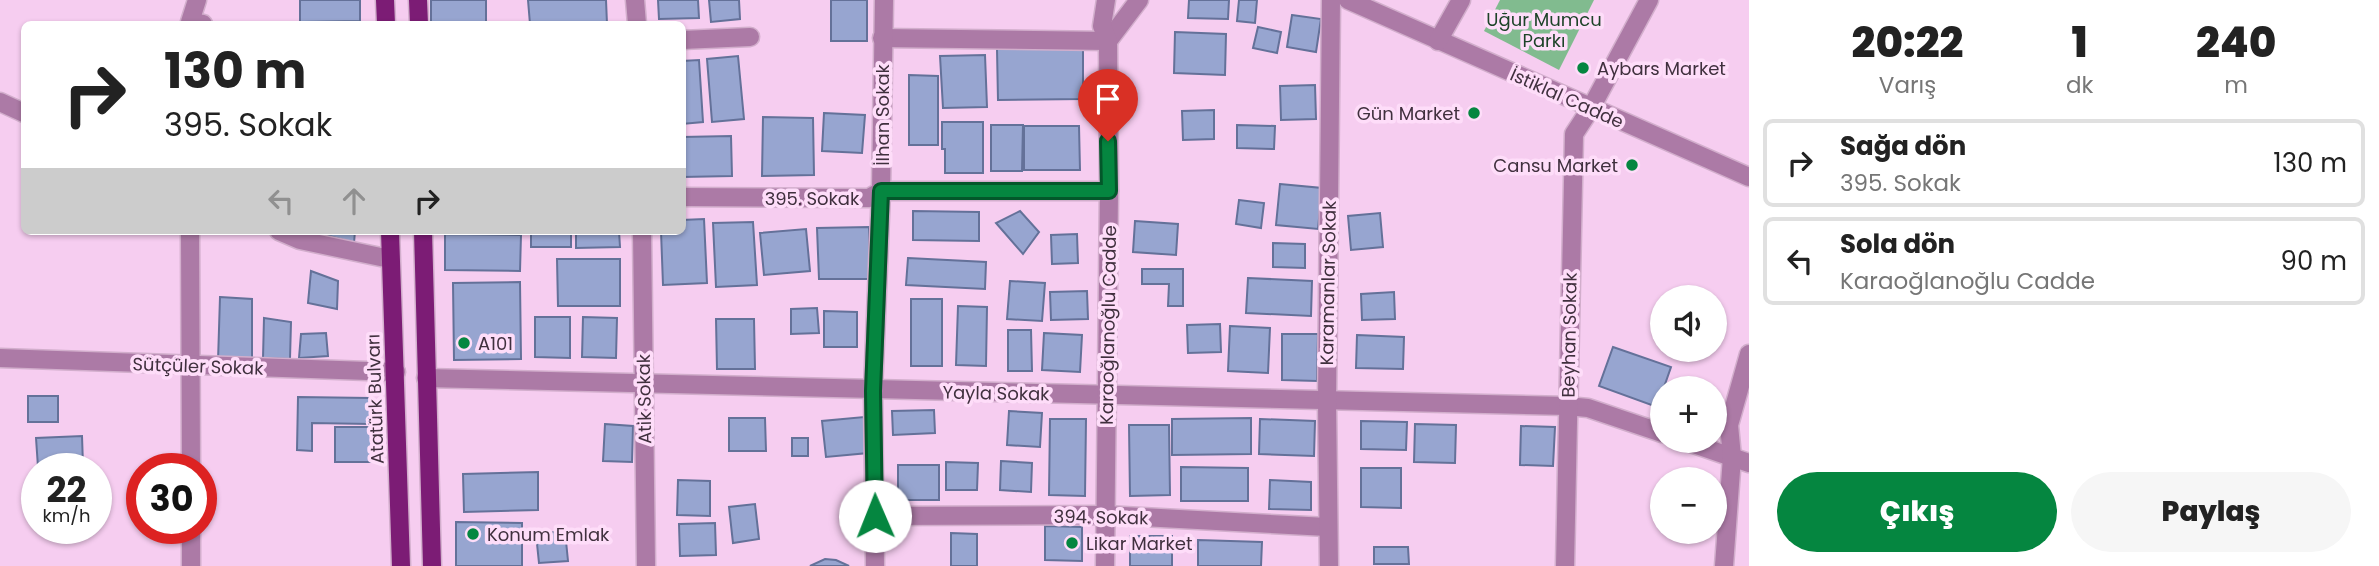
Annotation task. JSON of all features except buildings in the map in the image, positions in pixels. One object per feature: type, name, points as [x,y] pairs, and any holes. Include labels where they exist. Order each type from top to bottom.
[{"type":"main road","points":[[385,0],[386,21]]},
{"type":"main road","points":[[418,0],[419,21]]},
{"type":"main road","name":"Atatürk Bulvarı","points":[[390,235],[401,566]]},
{"type":"main road","points":[[423,235],[432,566]]},
{"type":"street","points":[[197,0],[197,21]]},
{"type":"street","points":[[635,0],[637,21]]},
{"type":"street","name":"İlhan Sokak","points":[[875,566],[873,391],[881,191],[884,0]]},
{"type":"street","name":"Karaoğlanoğlu Cadde","points":[[1105,566],[1109,191],[1108,41],[1102,26],[1107,0]]},
{"type":"street","points":[[882,38],[1108,41],[1139,0]]},
{"type":"street","name":"Karamanlar Sokak","points":[[1329,566],[1327,402],[1331,0]]},
{"type":"street","name":"İstiklal Cadde","points":[[1348,0],[1591,108],[1746,171]]},
{"type":"street","points":[[1438,41],[1461,0]]},
{"type":"street","name":"Beyhan Sokak","points":[[1565,566],[1574,134],[1591,108],[1649,0]]},
{"type":"street","points":[[686,40],[750,37]]},
{"type":"street","points":[[0,102],[21,112]]},
{"type":"street","name":"395. Sokak","points":[[686,197],[869,198],[881,191],[1109,191]]},
{"type":"street","points":[[190,235],[191,453]]},
{"type":"street","points":[[288,235],[300,240],[390,259]]},
{"type":"street","name":"Atik Sokak","points":[[642,235],[646,566]]},
{"type":"street","points":[[1724,566],[1740,460],[1729,425],[1749,354]]},
{"type":"street","name":"Sütçüler Sokak","points":[[0,358],[396,372]]},
{"type":"street","name":"Yayla Sokak","points":[[426,378],[1567,406],[1588,408],[1650,429]]},
{"type":"street","points":[[1720,453],[1740,460]]},
{"type":"street","name":"394. Sokak","points":[[875,516],[1105,516],[1327,527]]},
{"type":"street","points":[[191,544],[191,566]]},
{"type":"green space","name":"Uğur Mumcu Parkı","points":[[1500,0],[1594,0],[1559,70],[1484,31]]},
{"type":"place","name":"Aybars Market","points":[[1583,68]]},
{"type":"place","name":"Gün Market","points":[[1474,113]]},
{"type":"place","name":"Cansu Market","points":[[1632,165]]},
{"type":"place","name":"A101","points":[[464,343]]},
{"type":"place","name":"Konum Emlak","points":[[473,534]]},
{"type":"place","name":"Likar Market","points":[[1072,543]]},
{"type":"route","points":[[875,516],[873,391],[881,191],[1109,191],[1108,141]]}]
